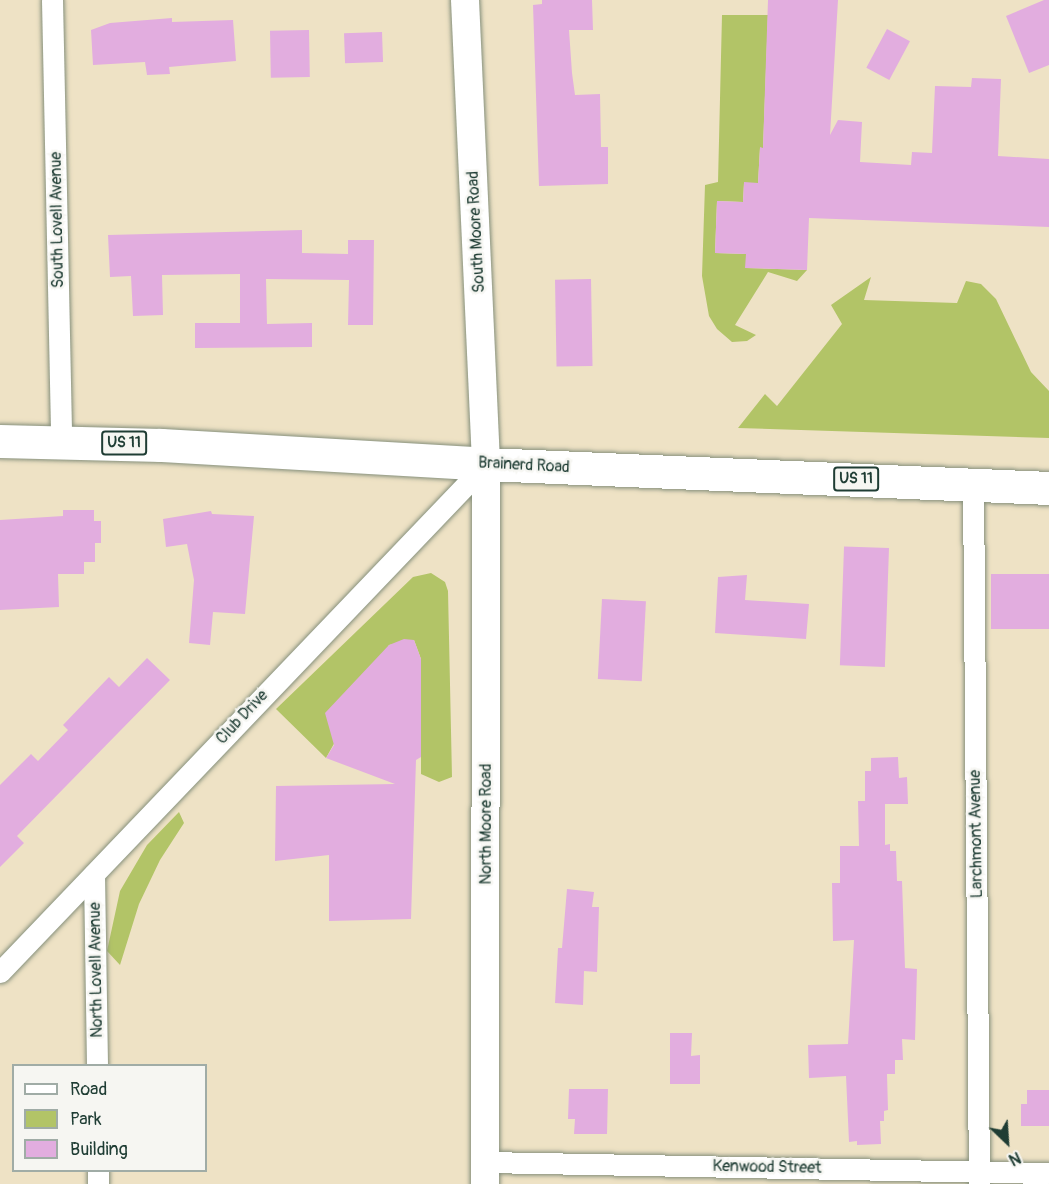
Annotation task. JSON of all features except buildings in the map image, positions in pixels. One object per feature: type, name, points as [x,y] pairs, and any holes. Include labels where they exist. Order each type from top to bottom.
[{"type":"main road","name":"South Moore Road","points":[[465,0],[486,464]]},
{"type":"main road","name":"Brainerd Road","points":[[0,441],[61,441],[486,464],[1049,488]]},
{"type":"main road","name":"North Moore Road","points":[[485,1173],[486,464]]},
{"type":"street","name":"South Lovell Avenue","points":[[52,0],[61,441]]},
{"type":"street","name":"Club Drive","points":[[0,972],[486,464]]},
{"type":"street","name":"Larchmont Avenue","points":[[973,484],[979,1177]]},
{"type":"street","name":"North Lovell Avenue","points":[[94,874],[97,1064]]},
{"type":"street","name":"Kenwood Street","points":[[485,1173],[979,1177],[1049,1173]]},
{"type":"green space","points":[[722,15],[768,15],[763,148],[760,148],[758,183],[744,183],[743,202],[717,201],[715,253],[746,254],[746,268],[807,270],[797,281],[768,272],[735,325],[756,335],[747,341],[732,342],[717,329],[709,316],[702,276],[705,185],[718,182]]},
{"type":"green space","points":[[871,277],[864,300],[957,303],[966,281],[981,284],[996,299],[1031,372],[1049,391],[1049,438],[738,428],[765,394],[777,406],[842,324],[831,305]]},
{"type":"green space","points":[[431,573],[445,582],[448,591],[452,777],[439,782],[421,774],[421,659],[414,640],[389,645],[326,758],[276,709],[413,577]]},
{"type":"green space","points":[[179,812],[184,823],[160,860],[139,904],[120,965],[107,951],[120,891],[147,845]]}]
